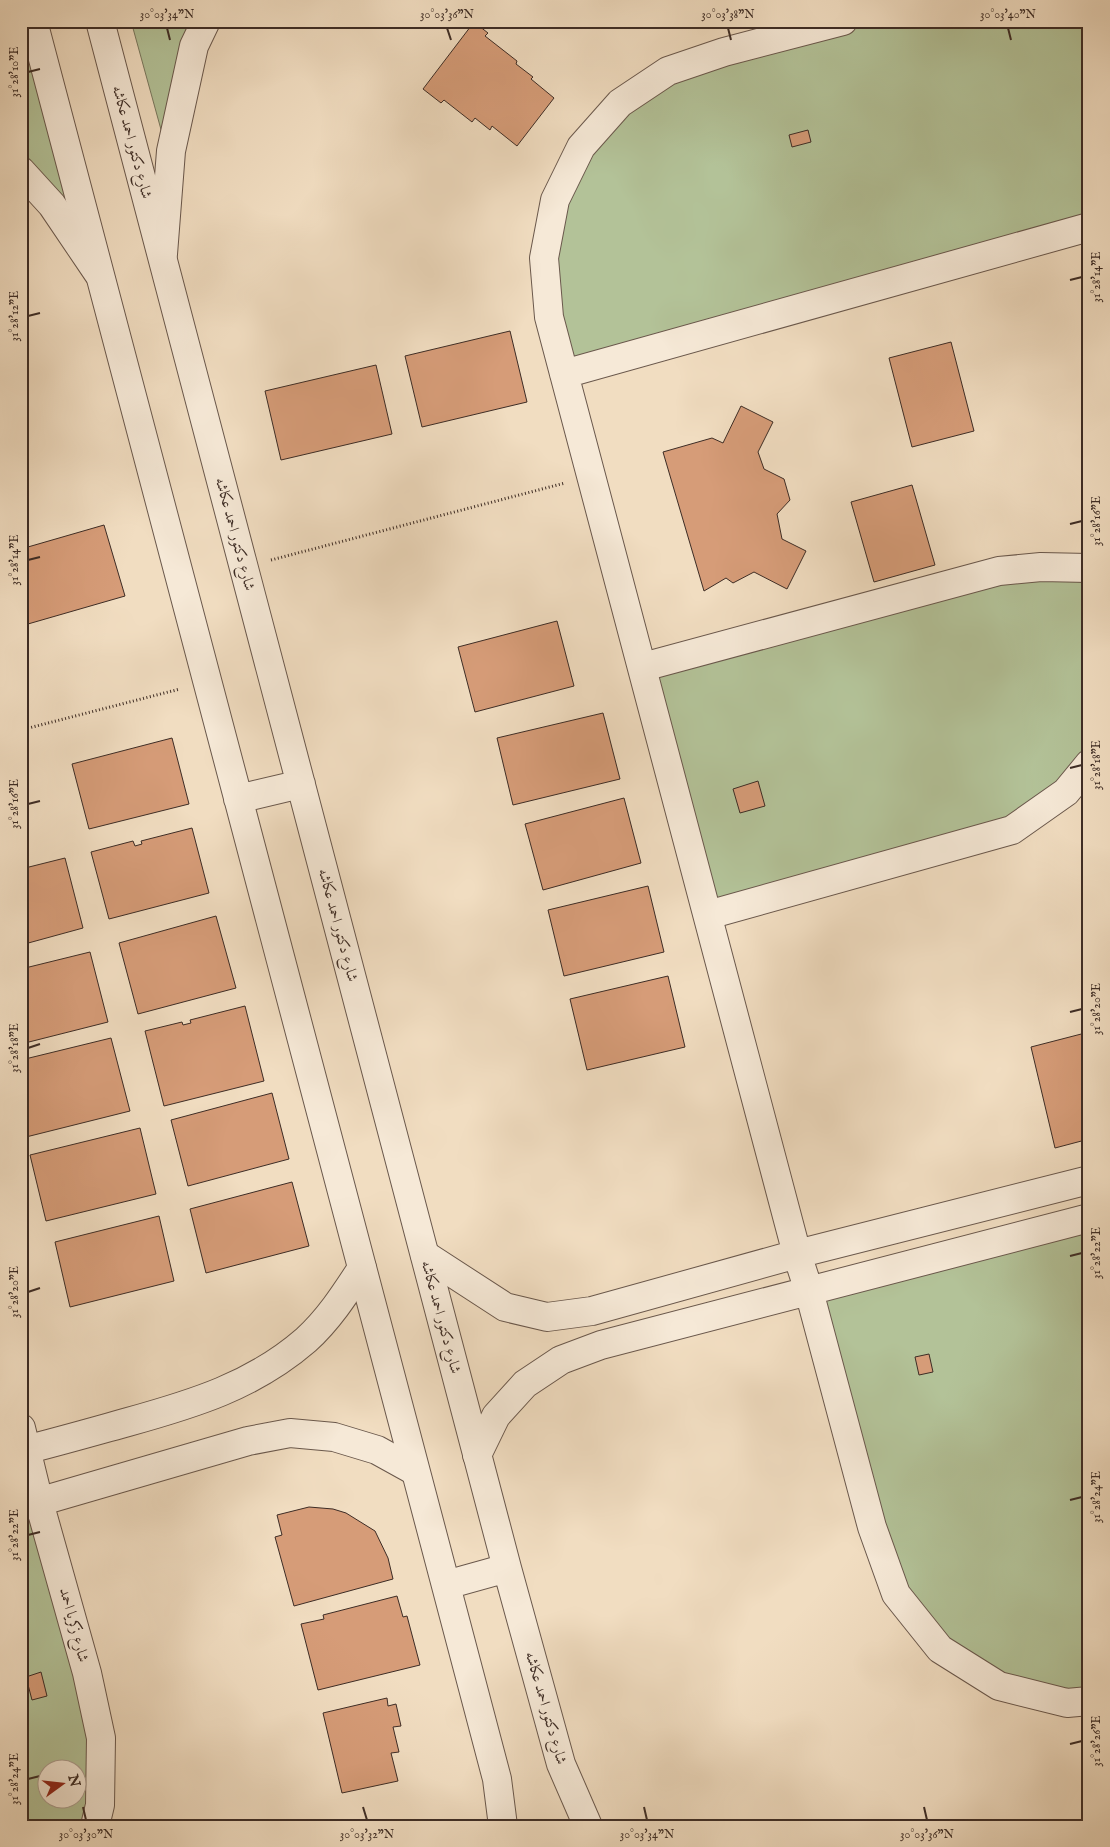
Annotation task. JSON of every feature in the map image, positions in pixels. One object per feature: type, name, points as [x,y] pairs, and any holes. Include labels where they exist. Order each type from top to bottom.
[{"type":"street","points":[[33,21],[497,1779],[503,1826]]},
{"type":"street","name":"شارع دكتور احمد عكاشه","points":[[100,21],[507,1568],[561,1764],[588,1826]]},
{"type":"street","points":[[162,258],[171,151],[194,46],[206,21]]},
{"type":"street","points":[[843,21],[724,52],[668,70],[620,103],[581,148],[555,200],[544,258],[549,317],[797,1254],[809,1291],[872,1527],[896,1594],[940,1648],[999,1686],[1067,1703],[1089,1701]]},
{"type":"street","points":[[21,171],[52,205],[100,276]]},
{"type":"street","points":[[564,374],[1089,227]]},
{"type":"street","points":[[642,668],[999,571],[1040,567],[1089,568]]},
{"type":"street","points":[[708,915],[1012,830],[1066,792],[1089,764]]},
{"type":"street","points":[[238,799],[301,784]]},
{"type":"street","points":[[424,1255],[505,1307],[547,1318],[592,1311],[797,1254],[1089,1180]]},
{"type":"street","points":[[477,1455],[496,1416],[525,1384],[561,1360],[602,1345],[1089,1218]]},
{"type":"street","points":[[23,1443],[188,1405],[230,1389],[270,1367],[306,1339],[337,1306],[362,1268]]},
{"type":"street","points":[[30,1505],[248,1441],[290,1433],[334,1437],[377,1450],[415,1471]]},
{"type":"street","name":"شارع زكريا احمد","points":[[23,1443],[30,1505],[87,1672],[101,1738],[100,1805],[95,1826]]},
{"type":"street","points":[[446,1585],[507,1568]]},
{"type":"path","points":[[244,567],[592,476]]},
{"type":"path","points":[[21,730],[207,682]]},
{"type":"green space","points":[[21,21],[100,276],[21,171]]},
{"type":"green space","points":[[131,21],[197,21],[165,144]]},
{"type":"green space","points":[[843,21],[1089,21],[1089,227],[564,374],[549,317],[555,200],[620,103]]},
{"type":"green space","points":[[1089,568],[1089,764],[1012,830],[708,915],[643,667],[999,571]]},
{"type":"green space","points":[[1089,1218],[1089,1701],[999,1686],[896,1594],[809,1291]]},
{"type":"green space","points":[[39,1502],[87,1673],[95,1826],[21,1826],[21,1507]]},
{"type":"building","points":[[474,22],[488,33],[485,36],[517,61],[516,64],[533,77],[531,79],[554,98],[517,146],[492,126],[490,130],[475,118],[472,122],[444,100],[441,103],[423,89]]},
{"type":"building","points":[[808,130],[811,142],[792,147],[789,135]]},
{"type":"building","points":[[510,331],[527,402],[422,427],[405,356]]},
{"type":"building","points":[[951,342],[974,431],[912,447],[889,358]]},
{"type":"building","points":[[376,365],[392,434],[281,460],[265,391]]},
{"type":"building","points":[[741,406],[773,422],[758,452],[764,469],[784,479],[790,500],[777,514],[782,539],[806,551],[787,589],[754,572],[733,583],[726,578],[704,591],[663,452],[712,438],[723,443]]},
{"type":"building","points":[[912,485],[935,565],[874,582],[851,502]]},
{"type":"building","points":[[104,525],[125,596],[21,626],[21,549]]},
{"type":"building","points":[[557,621],[574,686],[475,712],[458,647]]},
{"type":"building","points":[[21,692],[28,717],[21,719]]},
{"type":"building","points":[[603,713],[620,779],[513,805],[497,738]]},
{"type":"building","points":[[172,738],[189,804],[89,829],[72,764]]},
{"type":"building","points":[[758,781],[765,806],[740,813],[733,789]]},
{"type":"building","points":[[624,798],[641,863],[543,890],[525,824]]},
{"type":"building","points":[[192,828],[209,893],[109,919],[91,852],[133,841],[135,846],[142,844],[141,841]]},
{"type":"building","points":[[65,858],[83,928],[21,945],[21,869]]},
{"type":"building","points":[[648,886],[664,952],[564,976],[548,910]]},
{"type":"building","points":[[216,916],[236,988],[138,1014],[119,943]]},
{"type":"building","points":[[90,952],[108,1022],[21,1044],[21,969]]},
{"type":"building","points":[[668,976],[685,1047],[587,1070],[570,999]]},
{"type":"building","points":[[245,1006],[264,1081],[164,1106],[145,1031],[182,1022],[183,1025],[191,1023],[190,1020]]},
{"type":"building","points":[[1089,1032],[1089,1139],[1055,1148],[1031,1047]]},
{"type":"building","points":[[111,1038],[130,1111],[22,1138],[21,1060]]},
{"type":"building","points":[[272,1093],[289,1159],[188,1186],[171,1120]]},
{"type":"building","points":[[140,1128],[156,1194],[46,1221],[30,1155]]},
{"type":"building","points":[[292,1182],[309,1246],[206,1273],[190,1209]]},
{"type":"building","points":[[159,1216],[174,1281],[70,1307],[55,1242]]},
{"type":"building","points":[[929,1354],[933,1372],[919,1375],[915,1357]]},
{"type":"building","points":[[309,1507],[333,1509],[346,1513],[375,1531],[388,1558],[393,1579],[294,1606],[275,1537],[282,1535],[277,1515]]},
{"type":"building","points":[[397,1596],[403,1617],[407,1616],[420,1665],[318,1690],[301,1624],[324,1619],[323,1615]]},
{"type":"building","points":[[41,1672],[47,1696],[32,1700],[26,1677]]},
{"type":"building","points":[[387,1698],[388,1706],[396,1704],[401,1726],[393,1727],[399,1752],[391,1753],[398,1781],[342,1793],[323,1713]]}]
